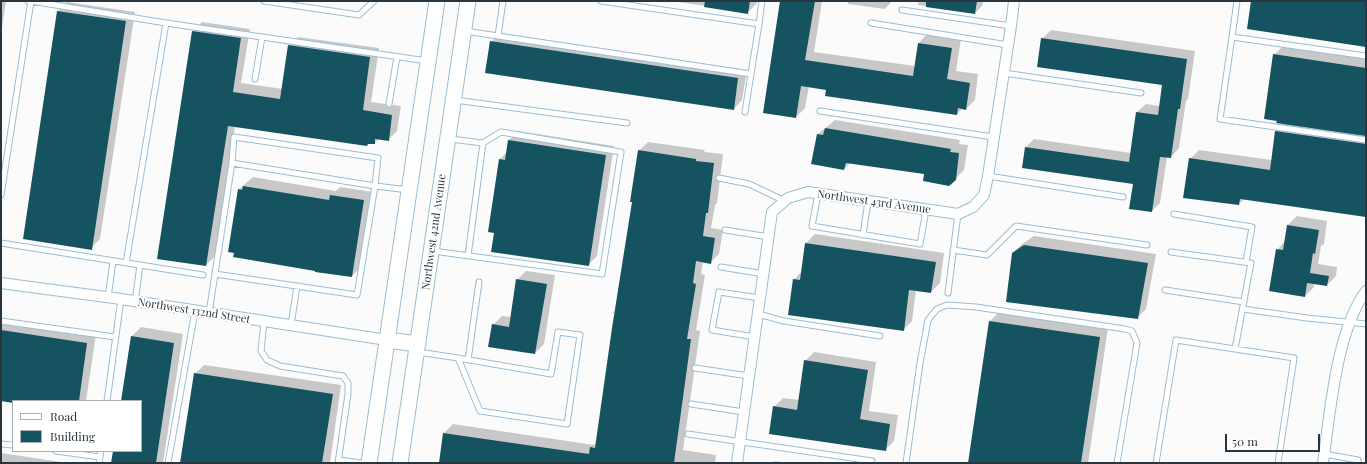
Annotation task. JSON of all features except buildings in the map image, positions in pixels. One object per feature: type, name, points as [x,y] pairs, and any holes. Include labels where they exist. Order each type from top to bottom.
[{"type":"main road","points":[[369,463],[437,1]]},
{"type":"main road","name":"Northwest 42nd Avenue","points":[[400,463],[468,1]]},
{"type":"main road","points":[[387,340],[417,348]]},
{"type":"street","points":[[958,214],[973,207],[984,195],[1014,1]]},
{"type":"street","name":"Northwest 43rd Avenue","points":[[737,463],[772,212],[788,198],[808,192],[958,214]]},
{"type":"street","name":"Northwest 132nd Street","points":[[1,283],[121,299],[387,340]]},
{"type":"street","points":[[1323,459],[1337,370],[1349,322],[1366,291]]},
{"type":"lane","points":[[1,195],[29,1],[166,23],[428,61]]},
{"type":"lane","points":[[264,1],[359,15],[374,1]]},
{"type":"lane","points":[[498,36],[504,1]]},
{"type":"lane","points":[[601,1],[759,24]]},
{"type":"lane","points":[[745,112],[762,1]]},
{"type":"lane","points":[[1237,1],[1220,119],[1366,140]]},
{"type":"lane","points":[[902,10],[1011,26]]},
{"type":"lane","points":[[126,263],[166,23]]},
{"type":"lane","points":[[871,23],[1008,45]]},
{"type":"lane","points":[[464,31],[751,74]]},
{"type":"lane","points":[[256,79],[262,37]]},
{"type":"lane","points":[[1232,37],[1366,56]]},
{"type":"lane","points":[[389,104],[397,57]]},
{"type":"lane","points":[[1004,73],[1141,93]]},
{"type":"lane","points":[[454,100],[628,123]]},
{"type":"lane","points":[[820,111],[993,137]]},
{"type":"lane","points":[[432,251],[602,274],[621,152],[501,132],[484,143],[448,139]]},
{"type":"lane","points":[[209,313],[232,163],[234,137],[378,158],[375,186],[356,294],[216,274]]},
{"type":"lane","points":[[468,256],[484,143]]},
{"type":"lane","points":[[232,163],[409,190]]},
{"type":"lane","points":[[988,176],[1123,196]]},
{"type":"lane","points":[[719,178],[749,184],[785,201]]},
{"type":"lane","points":[[818,194],[812,226],[920,244],[926,210]]},
{"type":"lane","points":[[863,235],[868,201]]},
{"type":"lane","points":[[948,293],[958,214]]},
{"type":"lane","points":[[1174,214],[1252,227],[1246,262]]},
{"type":"lane","points":[[953,250],[987,255],[1016,226],[1147,245]]},
{"type":"lane","points":[[725,230],[769,237]]},
{"type":"lane","points":[[1,243],[203,275]]},
{"type":"lane","points":[[1171,252],[1251,263],[1236,349]]},
{"type":"lane","points":[[108,298],[113,261]]},
{"type":"lane","points":[[134,302],[140,265]]},
{"type":"lane","points":[[721,267],[764,274]]},
{"type":"lane","points":[[468,360],[479,282]]},
{"type":"lane","points":[[291,325],[297,286]]},
{"type":"lane","points":[[1166,290],[1244,302]]},
{"type":"lane","points":[[755,337],[712,330],[719,292],[760,298]]},
{"type":"lane","points":[[107,400],[121,299]]},
{"type":"lane","points":[[906,463],[920,363],[928,320],[936,309],[947,305],[976,307],[1132,331],[1137,343],[1117,463]]},
{"type":"lane","points":[[1243,309],[1366,324]]},
{"type":"lane","points":[[168,463],[195,311]]},
{"type":"lane","points":[[758,314],[784,321],[880,336]]},
{"type":"lane","points":[[1,321],[115,337]]},
{"type":"lane","points":[[264,321],[261,351],[267,360],[280,366],[343,376],[348,383],[348,394],[338,461],[362,463]]},
{"type":"lane","points":[[417,348],[468,360],[551,374],[558,332],[580,335],[567,424],[480,412],[458,358]]},
{"type":"lane","points":[[1156,463],[1176,340],[1294,358],[1278,463]]},
{"type":"lane","points":[[695,368],[749,376]]},
{"type":"lane","points":[[690,404],[744,412]]},
{"type":"lane","points":[[688,434],[872,461]]},
{"type":"lane","points":[[1,444],[12,445]]},
{"type":"lane","points":[[63,452],[100,457]]},
{"type":"lane","points":[[99,463],[101,452]]},
{"type":"lane","points":[[1323,459],[1358,460],[1358,463]]}]
